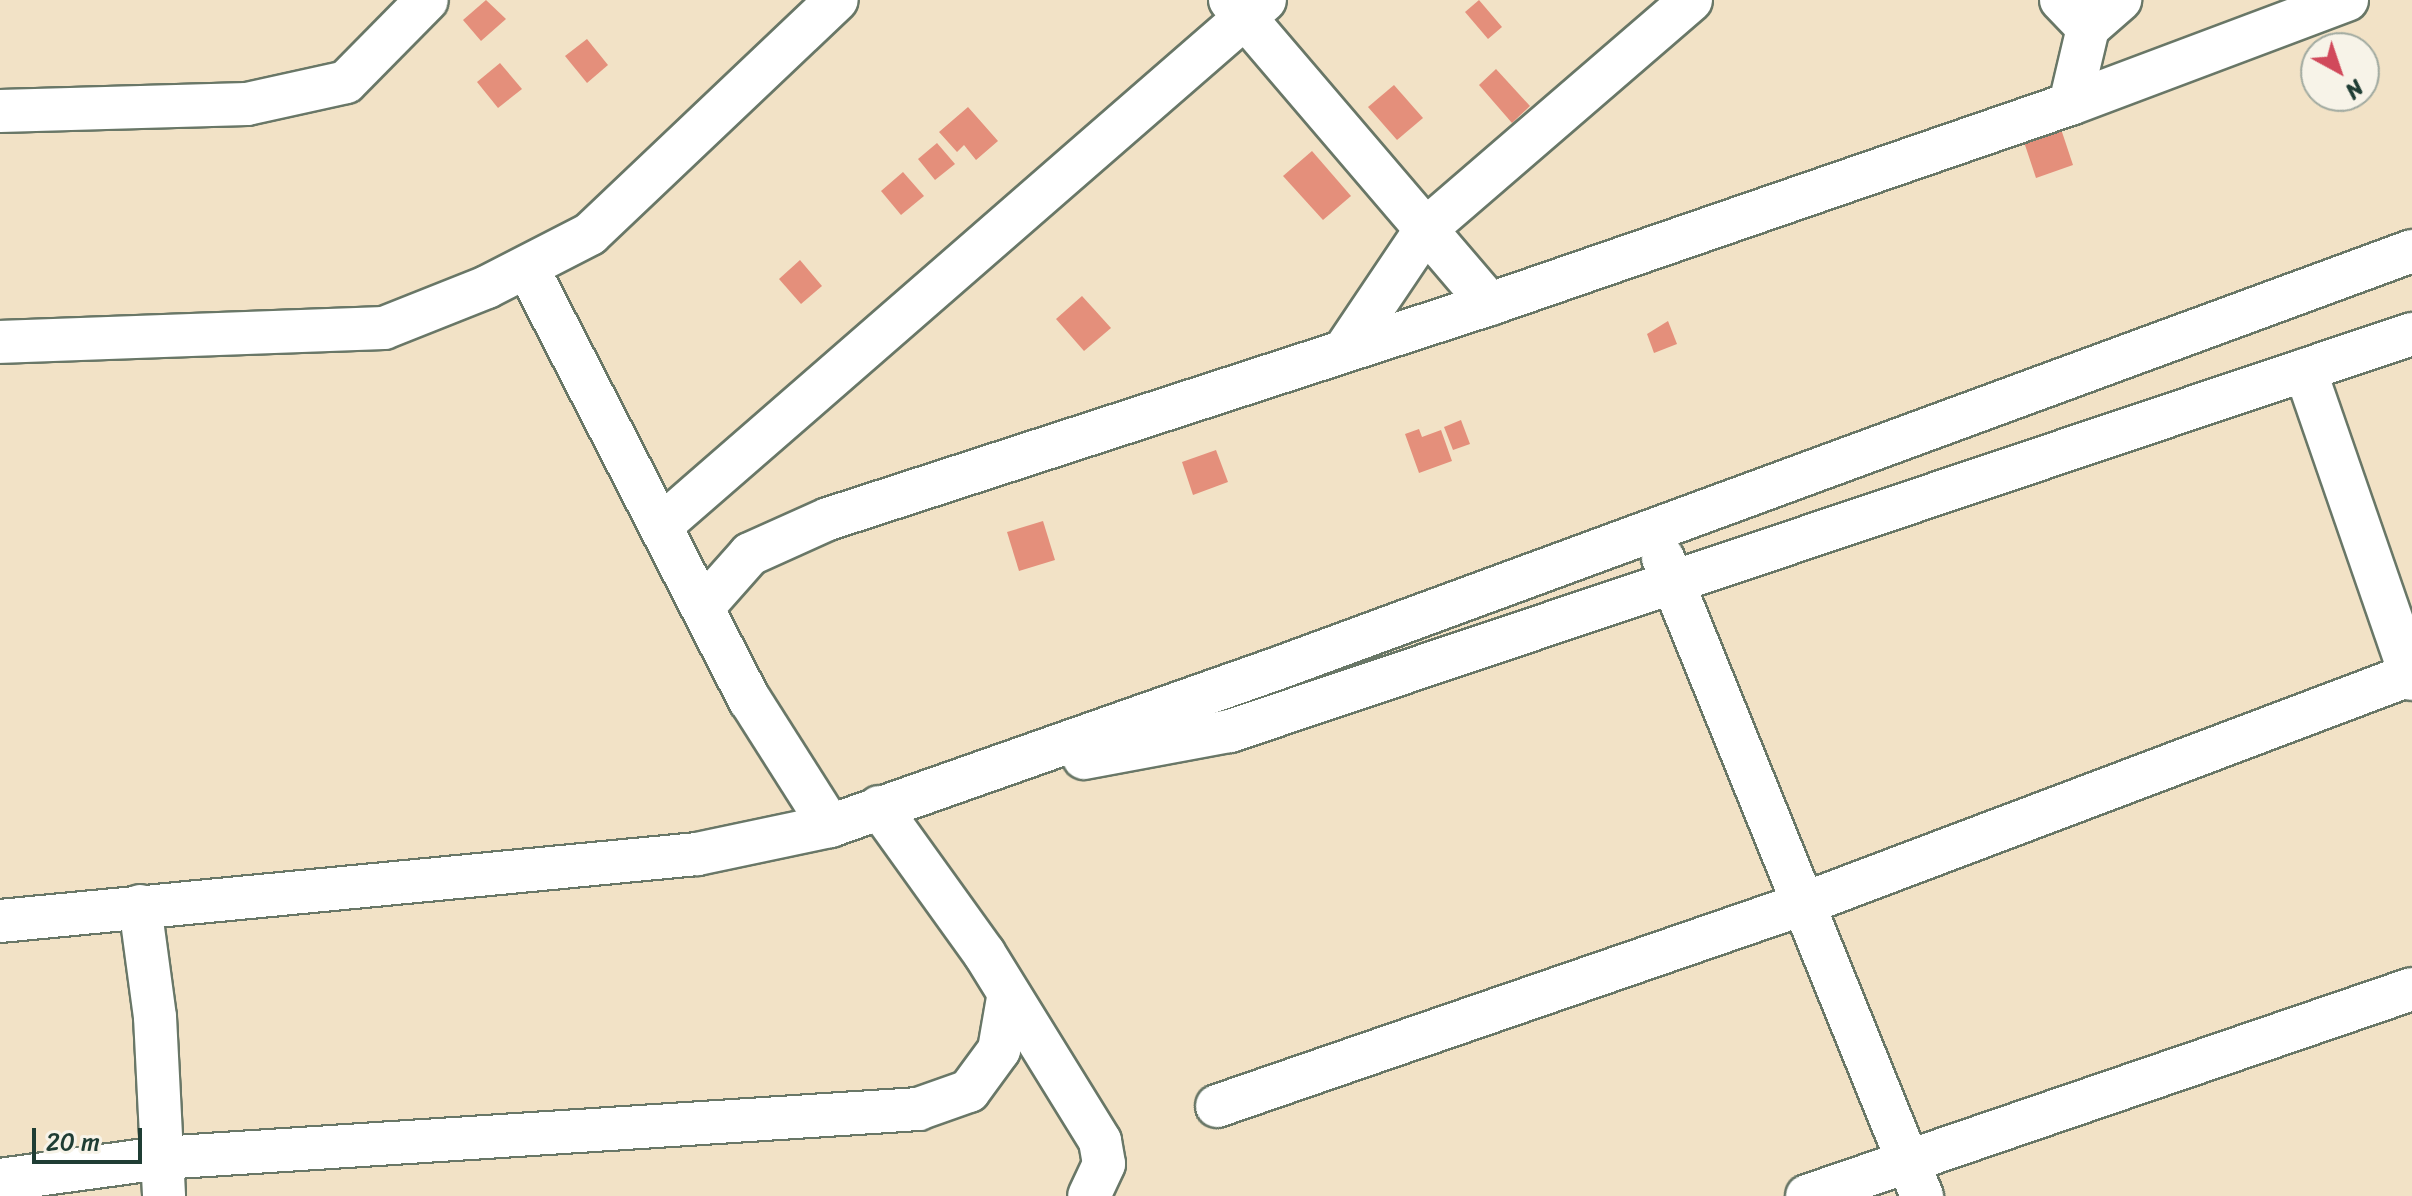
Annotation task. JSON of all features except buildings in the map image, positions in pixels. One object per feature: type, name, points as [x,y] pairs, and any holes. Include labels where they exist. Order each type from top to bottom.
[{"type":"street","points":[[0,111],[247,104],[346,82],[427,0]]},
{"type":"street","points":[[0,342],[384,328],[527,267],[590,234],[837,0]]},
{"type":"street","points":[[1344,351],[1426,229],[1691,0]]},
{"type":"street","points":[[2070,104],[2075,14],[2120,0]]},
{"type":"street","points":[[703,607],[750,554],[828,519],[1490,304],[2070,104],[2347,0]]},
{"type":"street","points":[[663,524],[1247,6],[1490,304]]},
{"type":"street","points":[[0,921],[697,854],[830,826],[1655,529],[2412,251]]},
{"type":"street","points":[[527,267],[663,524],[750,700],[830,826]]},
{"type":"street","points":[[953,782],[1230,731],[2412,334]]},
{"type":"street","points":[[1217,1106],[1803,904],[2411,676],[2305,370]]},
{"type":"street","points":[[1655,529],[1670,585],[1915,1177]]},
{"type":"street","points":[[879,807],[984,953],[1008,998],[1100,1141],[1104,1164],[1089,1196]]},
{"type":"street","points":[[140,906],[155,1017],[162,1177]]},
{"type":"street","points":[[1807,1196],[1915,1177],[2412,989]]},
{"type":"street","points":[[0,1180],[162,1177],[918,1109],[969,1091],[999,1050],[1008,998]]}]
